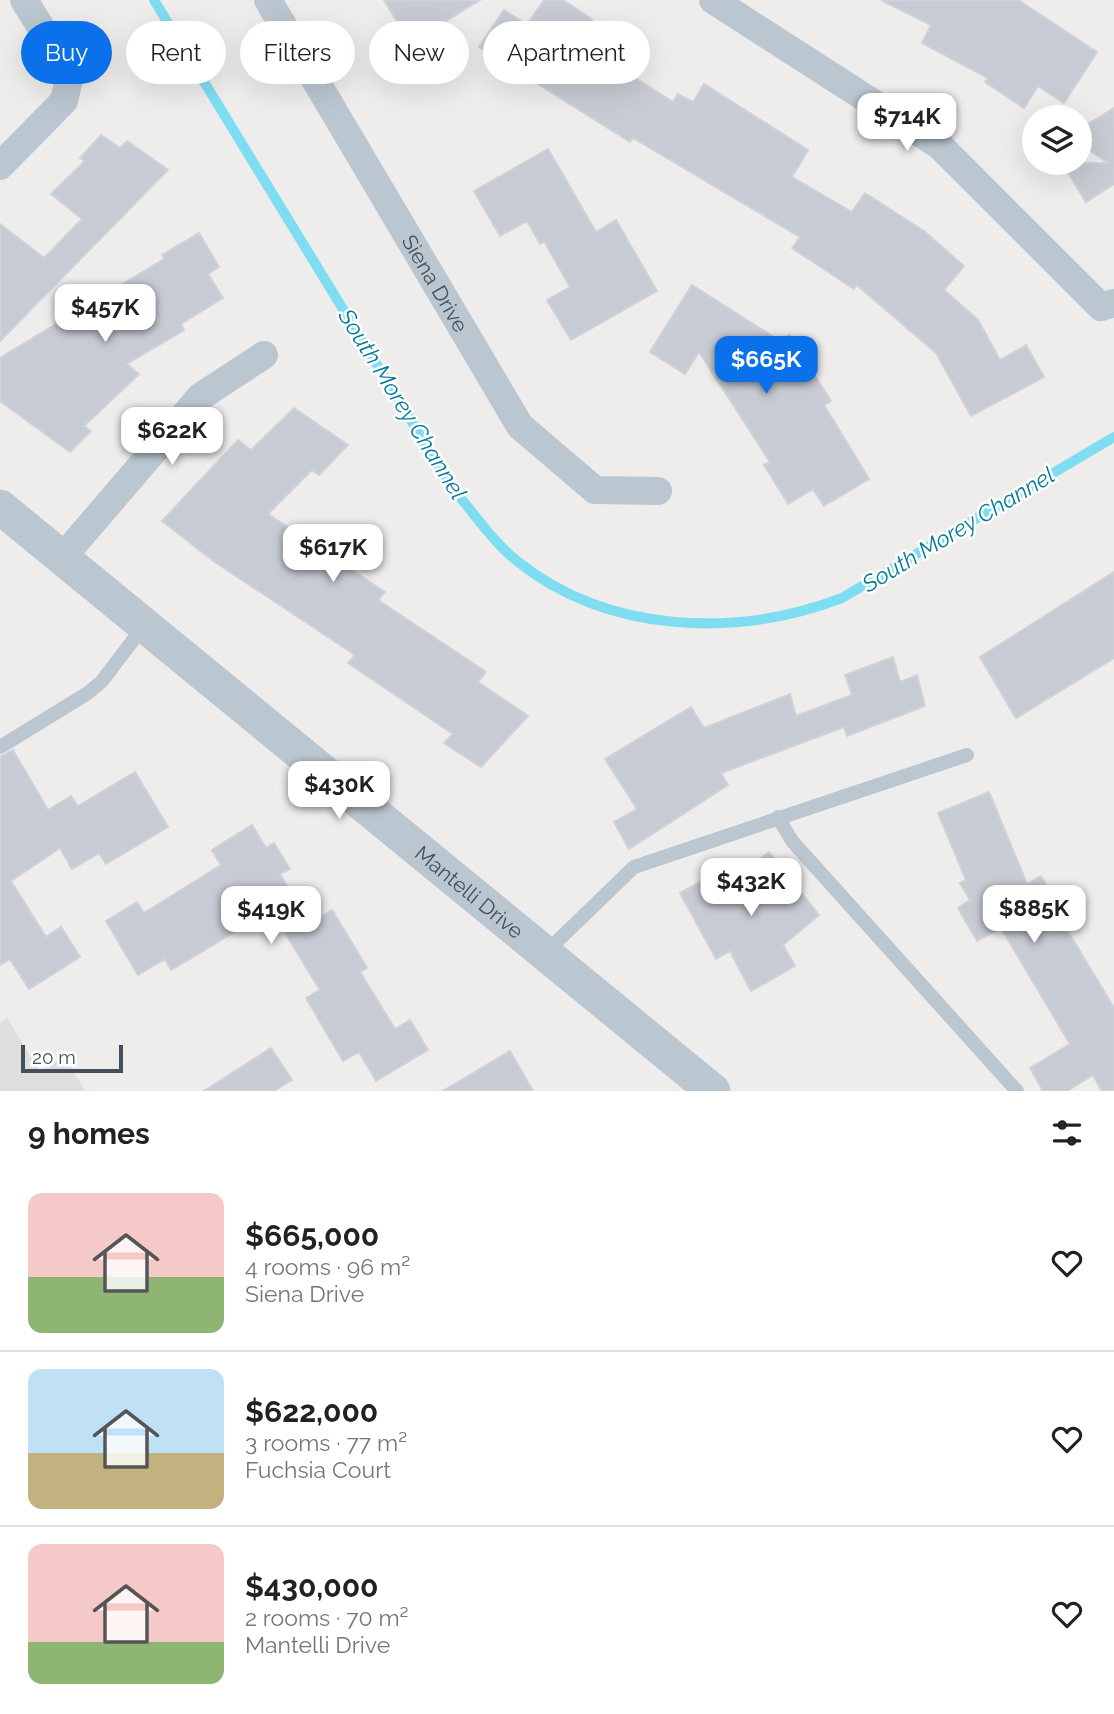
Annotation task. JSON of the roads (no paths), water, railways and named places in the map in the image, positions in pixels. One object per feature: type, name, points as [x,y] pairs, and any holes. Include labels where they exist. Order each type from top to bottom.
[{"type":"street","points":[[0,166],[64,101],[70,75],[24,0]]},
{"type":"street","name":"Siena Drive","points":[[268,0],[520,426],[595,490],[658,491]]},
{"type":"street","points":[[713,0],[940,146],[1107,305]]},
{"type":"street","points":[[62,558],[200,397],[264,355]]},
{"type":"street","name":"Mantelli Drive","points":[[0,507],[713,1091]]},
{"type":"lane","points":[[0,747],[88,693],[102,681],[145,625]]},
{"type":"lane","points":[[545,954],[634,867],[967,755]]},
{"type":"lane","points":[[778,817],[792,841],[1017,1091]]},
{"type":"waterway","name":"South Morey Channel","points":[[154,0],[453,489],[491,536],[517,561],[553,585],[591,603],[632,615],[674,622],[717,623],[802,611],[842,598],[1114,437]]}]
